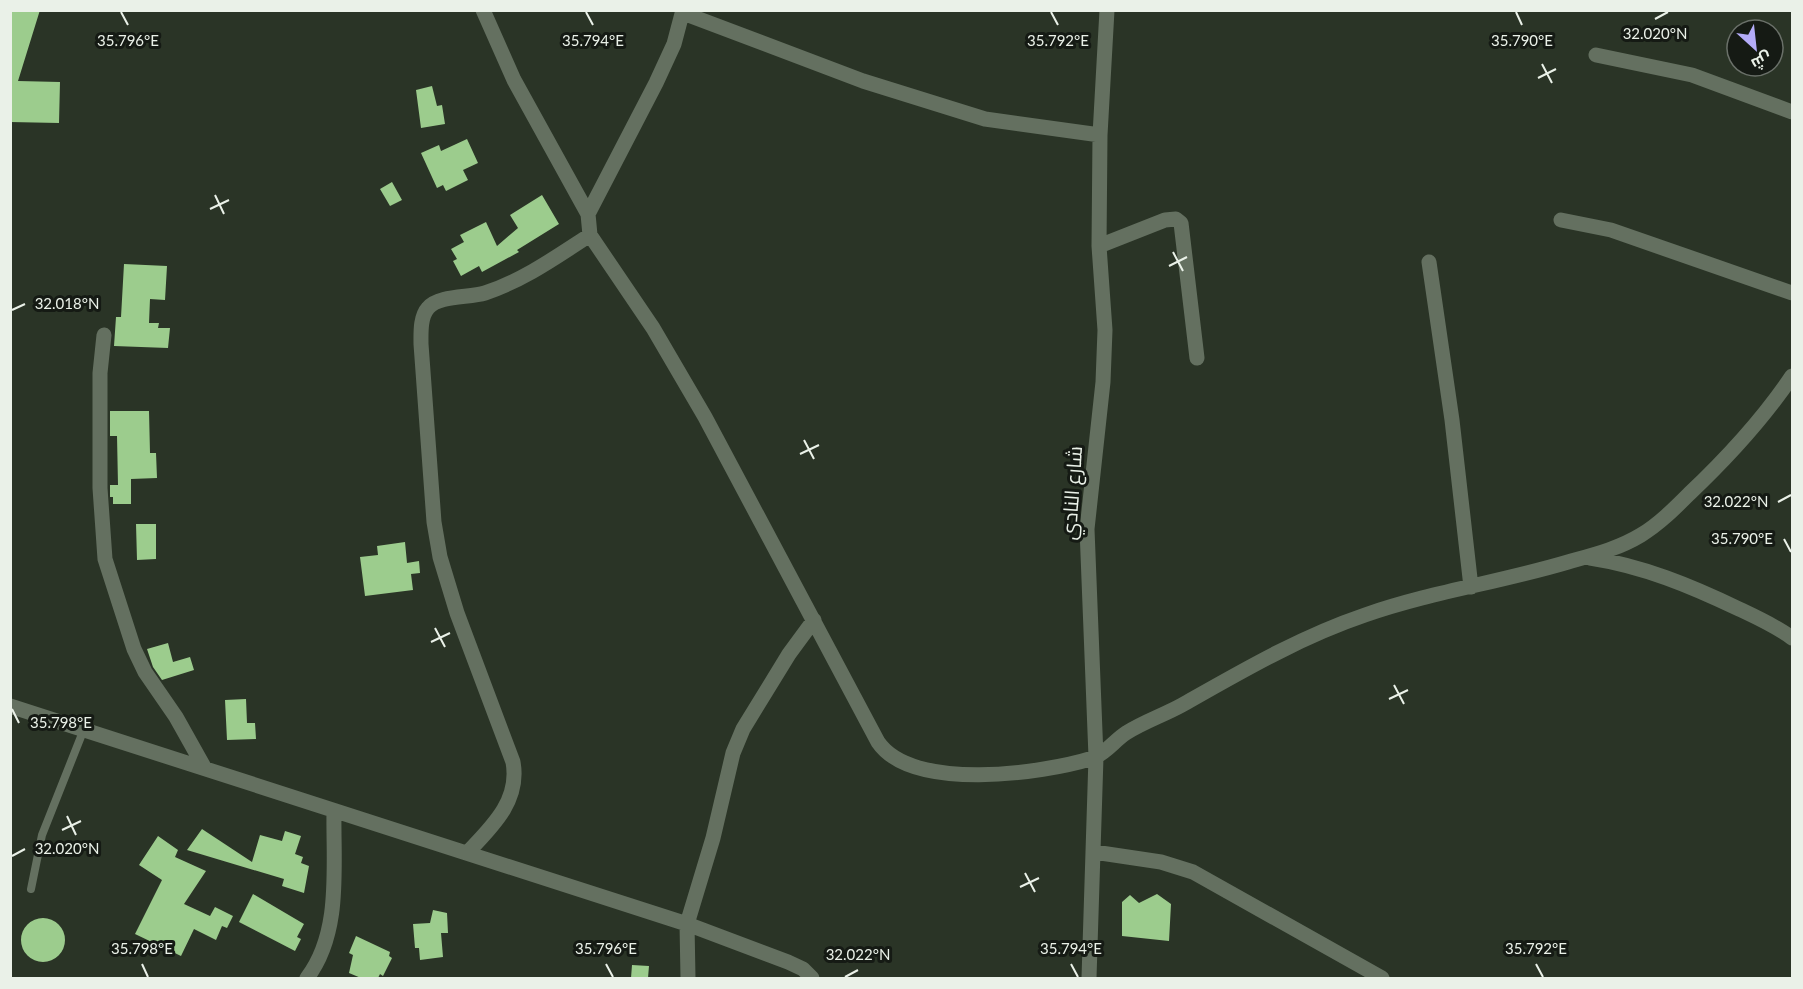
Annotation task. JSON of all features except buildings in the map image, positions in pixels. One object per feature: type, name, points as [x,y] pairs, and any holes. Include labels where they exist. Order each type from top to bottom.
[{"type":"street","points":[[483,10],[514,80],[588,214],[590,235],[672,358],[731,461],[878,742],[886,753],[900,761],[934,772],[974,775],[1047,770],[1096,757],[1126,733],[1316,633],[1366,614],[1587,558],[1631,541],[1667,516],[1740,442],[1792,376]]},
{"type":"street","name":"شارع النادي","points":[[1089,978],[1096,757],[1087,529],[1103,382],[1105,330],[1099,246],[1100,135],[1107,10]]},
{"type":"street","points":[[588,214],[656,83],[674,44],[683,12],[864,81],[985,119],[1100,135]]},
{"type":"street","points":[[1596,55],[1692,75],[1792,112]]},
{"type":"street","points":[[1099,246],[1165,220],[1176,219],[1181,223],[1197,358]]},
{"type":"street","points":[[1561,220],[1611,230],[1792,293]]},
{"type":"street","points":[[468,852],[500,815],[512,794],[516,779],[513,762],[457,613],[438,548],[421,344],[422,321],[424,313],[431,305],[478,295],[509,284],[533,273],[590,235]]},
{"type":"street","points":[[1429,262],[1452,420],[1471,586]]},
{"type":"street","points":[[104,335],[100,373],[100,488],[105,559],[120,612],[138,657],[204,767]]},
{"type":"street","points":[[1587,558],[1635,568],[1686,584],[1778,628],[1792,638]]},
{"type":"street","points":[[688,978],[687,924],[713,838],[733,753],[744,729],[789,654],[814,620]]},
{"type":"street","points":[[10,706],[687,924],[788,962],[803,969],[812,978]]},
{"type":"street","points":[[307,978],[327,945],[330,925],[334,811]]},
{"type":"street","points":[[1094,852],[1161,862],[1193,872],[1382,978]]},
{"type":"lane","points":[[31,889],[42,835],[84,729]]}]
